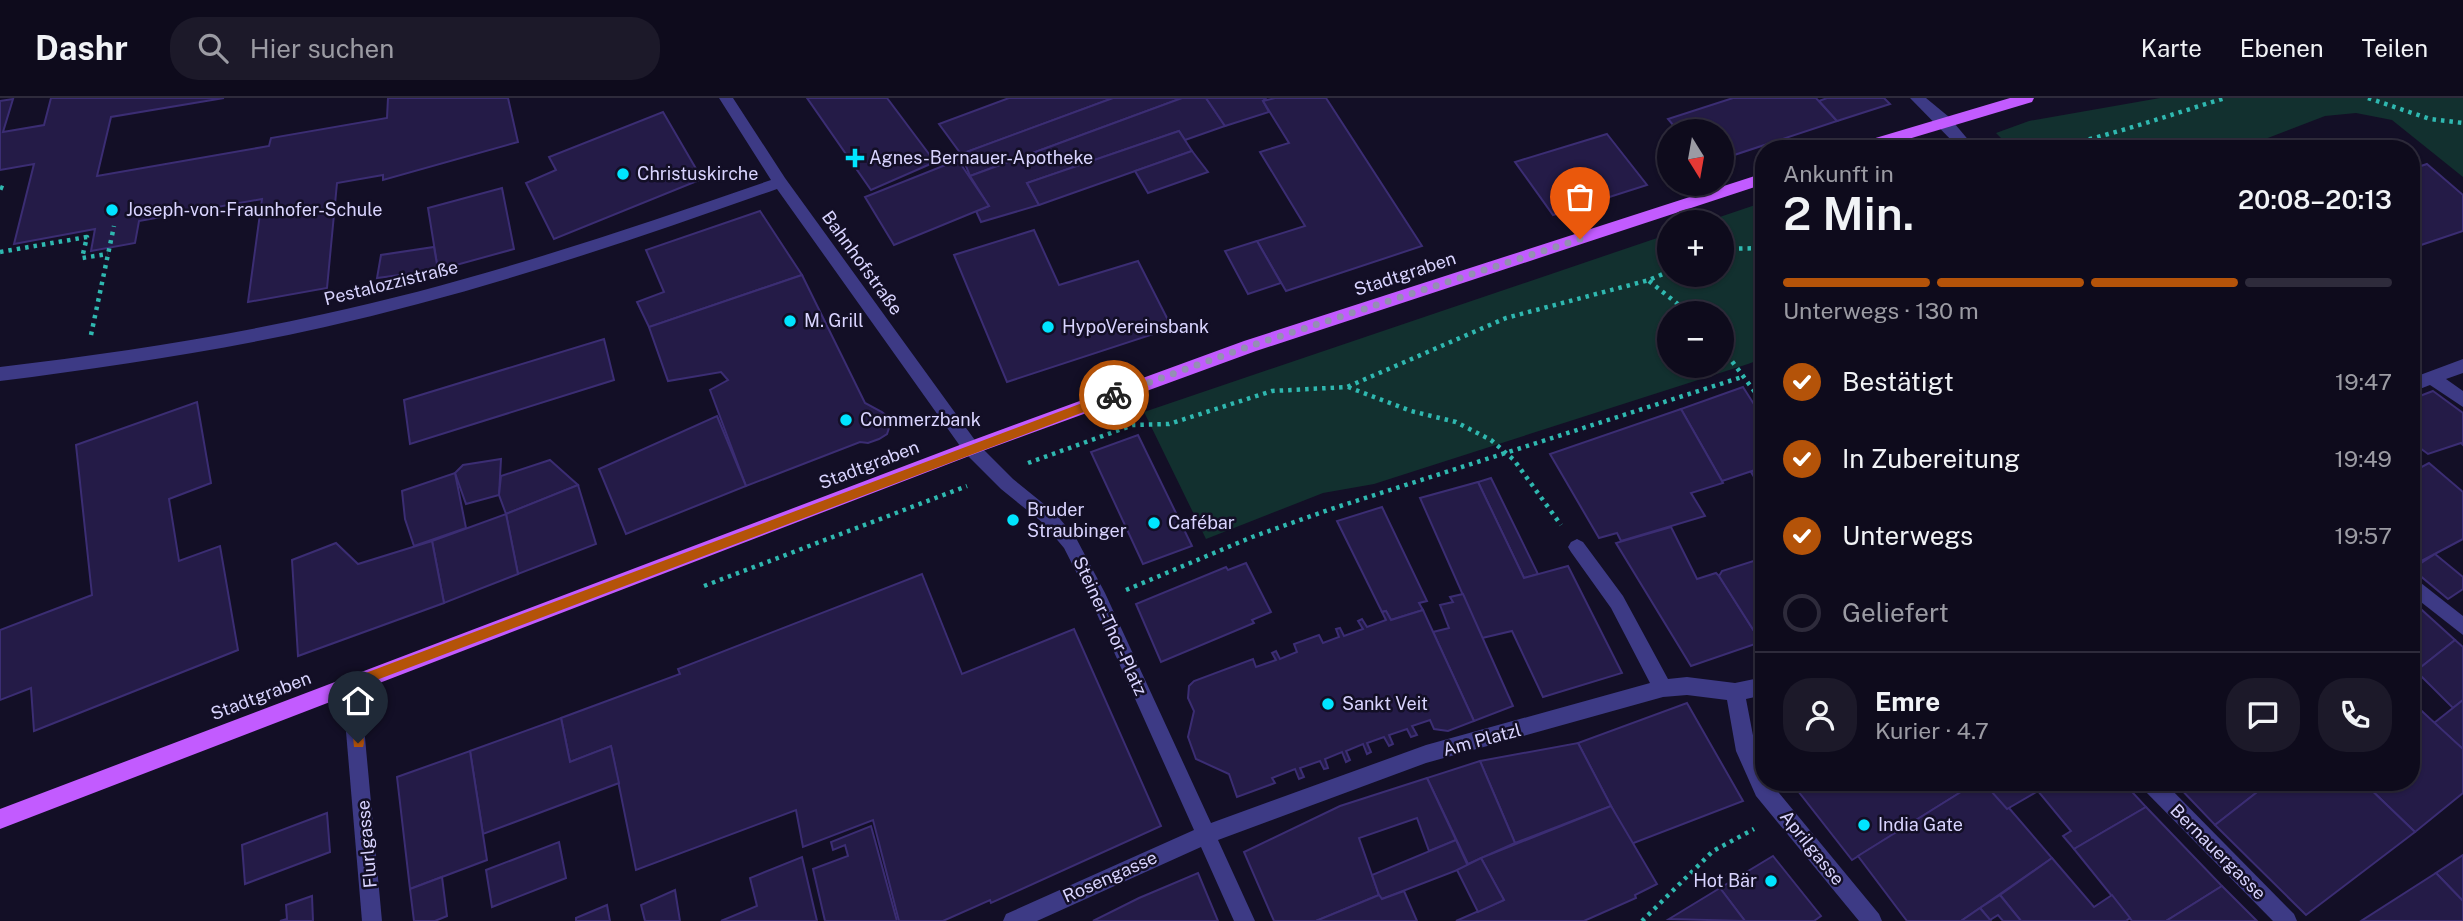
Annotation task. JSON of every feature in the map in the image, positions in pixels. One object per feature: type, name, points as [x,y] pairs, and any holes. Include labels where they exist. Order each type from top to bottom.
[{"type":"main road","points":[[1885,140],[2027,98]]},
{"type":"main road","name":"Stadtgraben","points":[[0,818],[971,448],[1250,346],[1755,181]]},
{"type":"street","name":"Bahnhofstraße","points":[[726,98],[780,182],[971,448]]},
{"type":"street","points":[[1917,98],[1961,140]]},
{"type":"street","name":"Pestalozzistraße","points":[[0,374],[85,363],[280,330],[371,310],[646,230],[780,182]]},
{"type":"street","points":[[2420,383],[2463,366]]},
{"type":"street","points":[[2433,379],[2463,400]]},
{"type":"street","name":"Steiner-Thor-Platz","points":[[971,448],[1007,484],[1049,518],[1070,542],[1099,599],[1245,921]]},
{"type":"street","points":[[1577,547],[1616,602],[1663,688]]},
{"type":"street","points":[[2420,591],[2463,627]]},
{"type":"street","name":"Flurlgasse","points":[[351,684],[372,921]]},
{"type":"street","name":"Am Platzl","points":[[1207,834],[1426,754],[1663,688],[1687,686],[1735,692],[1755,688]]},
{"type":"street","name":"Aprilgasse","points":[[1735,692],[1746,751],[1755,771]]},
{"type":"street","name":"Aprilgasse","points":[[1765,791],[1872,921]]},
{"type":"street","name":"Bernauergasse","points":[[2159,791],[2287,921]]},
{"type":"street","name":"Rosengasse","points":[[1013,921],[1207,834]]},
{"type":"path","points":[[2086,140],[2225,98]]},
{"type":"path","points":[[2368,98],[2430,118],[2463,123]]},
{"type":"path","points":[[85,363],[114,226]]},
{"type":"path","points":[[0,252],[87,237],[82,258],[108,254]]},
{"type":"path","points":[[1734,249],[1755,248]]},
{"type":"path","points":[[1066,449],[1133,425],[1169,424],[1272,391],[1347,387],[1506,318],[1657,277]]},
{"type":"path","points":[[1649,280],[1674,301]]},
{"type":"path","points":[[1734,365],[1755,393]]},
{"type":"path","points":[[1099,599],[1140,585],[1252,537],[1742,377]]},
{"type":"path","points":[[1347,387],[1411,411],[1471,428],[1514,460],[1563,528]]},
{"type":"path","points":[[1642,921],[1713,851],[1783,813]]},
{"type":"green space","points":[[2160,98],[2463,98],[2463,177],[2392,120],[2356,113],[2325,116],[2262,140],[2003,140],[1996,133],[2029,121]]},
{"type":"green space","points":[[1755,205],[1755,361],[1748,364],[1734,368],[1734,301],[1657,301],[1657,378],[1704,378],[1374,484],[1323,493],[1206,539],[1144,412],[1657,238],[1657,287],[1734,287],[1734,212]]},
{"type":"building","name":"Joseph-von-Fraunhofer-Schule","points":[[51,98],[224,98],[111,117],[97,176],[269,146],[271,138],[387,118],[388,98],[508,98],[518,142],[383,180],[383,175],[337,183],[327,288],[248,302],[262,199],[139,221],[135,243],[91,251],[95,229],[14,244],[34,164],[0,170],[0,101],[13,99],[3,132],[44,125]]},
{"type":"building","points":[[807,98],[887,98],[935,162],[871,190]]},
{"type":"building","points":[[1009,98],[1113,98],[961,154],[939,124]]},
{"type":"building","points":[[1113,98],[1182,98],[970,176],[961,154]]},
{"type":"building","points":[[1182,98],[1206,98],[1225,126],[1185,140],[1179,131],[1027,183],[1039,205],[981,222],[976,211],[989,206],[970,176]]},
{"type":"building","points":[[1206,98],[1266,98],[1263,101],[1269,112],[1225,126]]},
{"type":"building","points":[[1275,98],[1326,98],[1422,246],[1286,291],[1257,241],[1305,226],[1260,152],[1289,143],[1263,101]]},
{"type":"building","points":[[1733,98],[1816,98],[1837,121],[1780,140],[1755,140],[1755,148],[1734,155],[1734,119],[1668,119]]},
{"type":"building","points":[[1827,98],[1884,98],[1890,104],[1837,121],[1819,101]]},
{"type":"building","name":"Christuskirche","points":[[663,112],[702,179],[554,239],[526,183],[556,170],[549,157]]},
{"type":"building","points":[[1179,131],[1192,151],[1039,205],[1027,183]]},
{"type":"building","points":[[1607,134],[1647,185],[1553,215],[1515,162]]},
{"type":"building","points":[[1192,151],[1208,172],[1148,193],[1135,171]]},
{"type":"building","points":[[958,160],[989,206],[894,245],[865,197]]},
{"type":"building","points":[[2427,164],[2463,195],[2463,231],[2420,245],[2420,166]]},
{"type":"building","points":[[502,188],[514,249],[438,270],[428,208]]},
{"type":"building","points":[[760,211],[802,275],[649,327],[637,302],[664,292],[646,250]]},
{"type":"building","points":[[1034,230],[1059,285],[1138,261],[1172,328],[1007,382],[954,255]]},
{"type":"building","points":[[1257,241],[1281,283],[1248,294],[1225,251]]},
{"type":"building","points":[[434,247],[438,270],[377,278],[381,255]]},
{"type":"building","points":[[802,275],[865,403],[888,417],[890,425],[887,434],[879,439],[868,443],[860,442],[746,486],[710,390],[728,380],[721,372],[668,381],[649,327]]},
{"type":"building","points":[[604,339],[614,380],[410,444],[404,400]]},
{"type":"building","points":[[1743,387],[1755,406],[1755,470],[1722,481],[1681,409]]},
{"type":"building","points":[[2433,391],[2463,413],[2463,445],[2461,443],[2428,454],[2420,448],[2420,396]]},
{"type":"building","points":[[197,402],[211,483],[169,499],[179,561],[220,546],[238,650],[34,731],[31,688],[0,700],[0,630],[92,595],[76,445]]},
{"type":"building","points":[[1681,409],[1723,483],[1691,493],[1705,516],[1621,541],[1617,533],[1599,538],[1550,454]]},
{"type":"building","points":[[717,416],[746,486],[626,534],[599,469]]},
{"type":"building","points":[[1138,435],[1192,546],[1143,564],[1091,452]]},
{"type":"building","points":[[501,459],[499,495],[466,504],[455,473],[463,465]]},
{"type":"building","points":[[550,460],[578,485],[506,514],[499,495],[501,476]]},
{"type":"building","points":[[2429,463],[2463,492],[2463,539],[2420,562],[2420,468]]},
{"type":"building","points":[[455,473],[466,528],[414,546],[405,519],[402,491]]},
{"type":"building","points":[[1491,478],[1538,574],[1524,578],[1478,482]]},
{"type":"building","points":[[1478,482],[1524,578],[1568,566],[1622,673],[1543,697],[1512,631],[1482,638],[1420,498]]},
{"type":"building","points":[[578,485],[596,544],[518,574],[506,514]]},
{"type":"building","points":[[1382,507],[1427,601],[1419,603],[1423,610],[1391,620],[1386,611],[1382,612],[1337,521]]},
{"type":"building","points":[[506,514],[518,574],[444,603],[432,541]]},
{"type":"building","points":[[1671,527],[1697,579],[1716,573],[1719,576],[1755,633],[1755,644],[1691,666],[1616,543]]},
{"type":"building","points":[[432,541],[444,603],[298,656],[292,560],[336,543],[358,564]]},
{"type":"building","points":[[2435,554],[2463,577],[2463,589],[2448,599],[2420,576],[2420,564]]},
{"type":"building","points":[[1755,561],[1755,633],[1719,576],[1722,571]]},
{"type":"building","points":[[1246,563],[1271,612],[1252,620],[1254,623],[1161,662],[1136,604],[1226,567],[1228,570]]},
{"type":"building","points":[[922,574],[962,674],[1074,629],[1161,826],[991,903],[990,900],[943,921],[899,921],[873,820],[803,847],[796,810],[636,870],[611,746],[570,762],[561,718],[680,674],[678,669]]},
{"type":"building","points":[[1463,594],[1513,706],[1474,721],[1433,632],[1449,628],[1440,605],[1453,602],[1450,597]]},
{"type":"building","points":[[2420,608],[2455,640],[2420,668]]},
{"type":"building","name":"Sankt Veit","points":[[1423,610],[1474,721],[1448,731],[1434,729],[1430,720],[1412,726],[1417,735],[1411,737],[1407,729],[1389,735],[1393,744],[1389,746],[1384,737],[1367,743],[1371,752],[1367,754],[1363,744],[1346,751],[1350,760],[1346,762],[1342,752],[1325,759],[1328,768],[1324,769],[1320,761],[1300,768],[1304,777],[1299,779],[1295,769],[1272,778],[1275,783],[1237,797],[1229,774],[1196,759],[1188,737],[1194,711],[1188,698],[1189,686],[1194,681],[1253,659],[1256,667],[1276,660],[1272,653],[1276,651],[1280,659],[1297,652],[1294,644],[1319,635],[1323,643],[1339,637],[1336,629],[1340,628],[1344,636],[1363,629],[1358,621],[1362,619],[1367,627],[1386,620],[1382,612],[1386,611],[1391,620]]},
{"type":"building","points":[[2455,640],[2463,647],[2463,700],[2453,708],[2420,675],[2420,668]]},
{"type":"building","points":[[2463,700],[2463,749],[2434,723]]},
{"type":"building","points":[[1687,703],[1743,801],[1631,844],[1578,743]]},
{"type":"building","points":[[2420,709],[2463,749],[2463,793],[2415,832],[2372,791],[2420,791]]},
{"type":"building","points":[[561,718],[570,762],[611,746],[619,783],[483,834],[470,751]]},
{"type":"building","points":[[1578,743],[1611,806],[1515,843],[1480,761]]},
{"type":"building","points":[[470,751],[487,860],[410,889],[397,777]]},
{"type":"building","points":[[1480,761],[1515,843],[1468,864],[1427,778]]},
{"type":"building","points":[[1427,778],[1456,840],[1429,851],[1417,818],[1359,838],[1379,895],[1316,921],[1274,921],[1244,852],[1340,806]]},
{"type":"building","points":[[1798,791],[1963,791],[1852,860]]},
{"type":"building","points":[[1963,791],[1992,791],[2052,858],[1961,921],[1907,921],[1858,856]]},
{"type":"building","points":[[1991,791],[2038,791],[2007,809]]},
{"type":"building","points":[[2038,791],[2131,791],[2146,807],[2074,849],[2063,836],[2071,831]]},
{"type":"building","points":[[2183,791],[2258,791],[2215,825]]},
{"type":"building","points":[[2258,791],[2372,791],[2415,832],[2306,915],[2215,825]]},
{"type":"building","points":[[1611,806],[1657,884],[1635,895],[1636,898],[1584,921],[1456,921],[1504,900],[1481,858]]},
{"type":"building","points":[[2146,807],[2222,886],[2166,921],[2132,921],[2074,849]]},
{"type":"building","points":[[327,813],[330,852],[245,884],[242,845]]},
{"type":"building","points":[[871,826],[897,921],[825,921],[813,869],[848,856],[845,845],[833,850],[831,842]]},
{"type":"building","points":[[1456,840],[1468,866],[1382,899],[1372,875]]},
{"type":"building","points":[[559,842],[566,878],[492,907],[486,870]]},
{"type":"building","points":[[2463,855],[2463,901],[2436,873]]},
{"type":"building","points":[[1773,856],[1821,916],[1814,921],[1745,921],[1720,888]]},
{"type":"building","points":[[802,857],[817,921],[721,921],[757,906],[750,878]]},
{"type":"building","points":[[1481,858],[1504,900],[1478,912],[1457,870]]},
{"type":"building","points":[[2052,858],[2094,907],[2112,895],[2130,918],[2126,921],[2021,921],[2000,895]]},
{"type":"building","points":[[1198,873],[1218,921],[1093,921],[1139,898]]},
{"type":"building","points":[[2436,873],[2463,901],[2463,921],[2361,921]]},
{"type":"building","points":[[442,877],[447,916],[435,921],[414,921],[410,889]]},
{"type":"building","points":[[2222,886],[2257,921],[2166,921]]},
{"type":"building","points":[[1720,888],[1745,921],[1669,919]]},
{"type":"building","points":[[675,890],[680,921],[645,921],[641,905]]},
{"type":"building","points":[[1404,891],[1417,921],[1316,921],[1379,895],[1382,899]]},
{"type":"building","points":[[2000,895],[2021,921],[2003,921],[1998,915],[1990,920],[1980,908]]},
{"type":"building","points":[[312,896],[313,921],[280,921],[287,919],[286,905]]},
{"type":"building","points":[[607,905],[610,921],[576,921],[576,918]]},
{"type":"building","points":[[1980,908],[1991,921],[1961,921]]},
{"type":"way so far","points":[[1114,395],[1250,346],[1580,239]]},
{"type":"place","name":"Agnes-Bernauer-Apotheke","points":[[855,158]]},
{"type":"place","name":"Christuskirche","points":[[623,174]]},
{"type":"place","name":"Joseph-von-Fraunhofer-Schule","points":[[112,210]]},
{"type":"place","name":"M. Grill","points":[[790,321]]},
{"type":"place","name":"HypoVereinsbank","points":[[1048,327]]},
{"type":"place","name":"Commerzbank","points":[[846,420]]},
{"type":"place","name":"Bruder Straubinger","points":[[1013,520]]},
{"type":"place","name":"Cafébar","points":[[1154,523]]},
{"type":"place","name":"Sankt Veit","points":[[1328,704]]},
{"type":"place","name":"India Gate","points":[[1864,825]]},
{"type":"place","name":"Hot Bär","points":[[1771,881]]},
{"type":"route","points":[[358,743],[351,684],[1114,395]]}]
